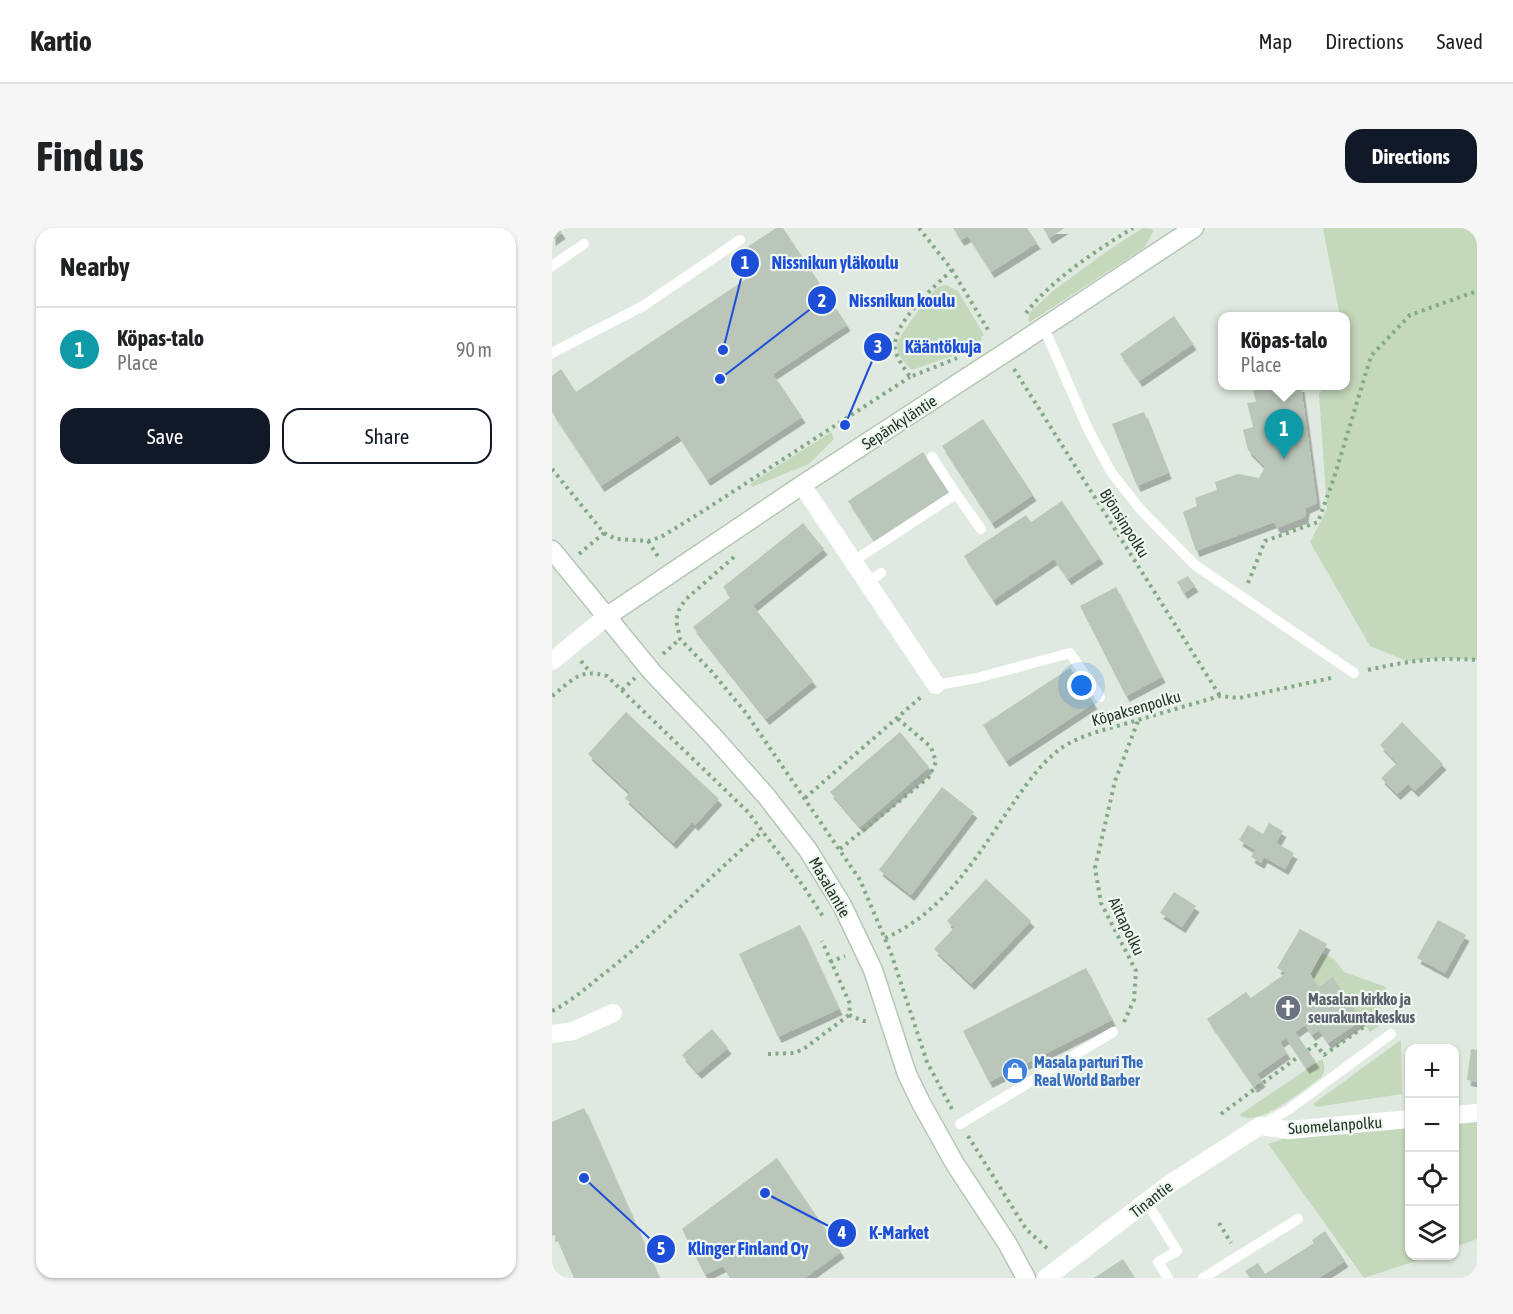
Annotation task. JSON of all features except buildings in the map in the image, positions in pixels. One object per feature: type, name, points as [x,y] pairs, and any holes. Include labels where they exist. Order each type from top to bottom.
[{"type":"street","name":"Sepänkyläntie","points":[[552,661],[606,617],[802,485],[1044,328],[1187,230]]},
{"type":"street","points":[[802,485],[852,562],[874,578],[936,685]]},
{"type":"street","name":"Masalantie","points":[[552,550],[652,672],[767,797],[825,876],[842,905],[873,970],[908,1074],[921,1103],[955,1164],[1007,1244],[1026,1278]]},
{"type":"street","points":[[552,1034],[573,1031],[613,1013]]},
{"type":"street","points":[[1459,1115],[1477,1113]]},
{"type":"street","name":"Suomelanpolku","points":[[1260,1126],[1289,1130],[1405,1119]]},
{"type":"street","name":"Tinantie","points":[[1046,1278],[1171,1183],[1260,1126]]},
{"type":"lane","points":[[552,353],[643,306],[740,240]]},
{"type":"lane","points":[[552,266],[584,244]]},
{"type":"lane","points":[[1044,328],[1088,429],[1111,472],[1140,509],[1195,566],[1354,673]]},
{"type":"lane","points":[[932,457],[981,529]]},
{"type":"lane","points":[[852,562],[956,494]]},
{"type":"lane","points":[[936,685],[977,678],[1070,653],[1100,697]]},
{"type":"lane","points":[[960,1124],[1113,1032]]},
{"type":"lane","points":[[1260,1126],[1288,1110],[1391,1034]]},
{"type":"lane","points":[[1147,1203],[1177,1251],[1158,1262],[1168,1278]]},
{"type":"lane","points":[[1203,1278],[1298,1219]]},
{"type":"path","points":[[919,228],[952,270],[990,333]]},
{"type":"path","points":[[1024,316],[1037,299],[1055,283],[1133,228]]},
{"type":"path","points":[[910,377],[898,359],[895,348],[898,332],[918,301],[952,270]]},
{"type":"path","points":[[1242,598],[1264,541],[1318,522],[1334,478],[1371,356],[1410,315],[1477,291]]},
{"type":"path","points":[[552,469],[604,533],[616,539],[648,541],[661,537],[700,513],[910,377],[962,356]]},
{"type":"path","name":"Bjönsinpolku","points":[[1010,363],[1220,696]]},
{"type":"path","points":[[685,600],[676,620],[680,639],[712,672],[746,713],[840,849],[860,880],[891,952]]},
{"type":"path","name":"Köpaksenpolku","points":[[885,938],[905,928],[927,912],[962,877],[1021,792],[1058,750],[1081,737],[1220,696],[1239,698],[1407,661],[1444,658],[1477,660]]},
{"type":"path","points":[[552,696],[577,676],[590,672],[607,676],[748,812],[804,887],[829,926]]},
{"type":"path","points":[[805,798],[936,685]]},
{"type":"path","points":[[840,849],[929,777],[936,762],[931,747],[897,718]]},
{"type":"path","name":"Aittapolku","points":[[1113,1032],[1127,1020],[1134,1000],[1136,971],[1101,903],[1095,868],[1115,781],[1138,720]]},
{"type":"path","points":[[552,1011],[565,1004],[659,928],[727,862],[763,831]]},
{"type":"path","points":[[768,1054],[795,1053],[849,1015],[850,1004],[822,941]]},
{"type":"path","points":[[840,946],[849,965]]},
{"type":"path","points":[[830,962],[841,958]]},
{"type":"path","points":[[866,1010],[873,1031]]},
{"type":"path","points":[[849,1015],[863,1021]]},
{"type":"path","points":[[1324,1056],[1365,1026]]},
{"type":"path","points":[[1308,1050],[1316,1045],[1338,1073]]},
{"type":"path","points":[[1221,1114],[1298,1057]]},
{"type":"path","points":[[1219,1223],[1238,1256]]},
{"type":"green space","points":[[1143,228],[1152,229],[1153,232],[1144,248],[1030,322],[1028,320],[1030,312],[1053,291]]},
{"type":"green space","points":[[1323,228],[1477,228],[1477,660],[1444,658],[1407,661],[1370,646],[1310,542],[1327,509],[1319,394],[1322,390],[1350,390],[1350,312],[1339,312]]},
{"type":"green space","points":[[946,285],[958,291],[984,335],[981,337],[982,340],[952,356],[912,370],[898,353],[899,341],[914,316],[933,292],[938,287]]},
{"type":"green space","points":[[831,432],[834,439],[809,464],[752,487],[750,484]]},
{"type":"green space","points":[[1322,953],[1334,959],[1344,972],[1386,987],[1379,1013],[1379,1026],[1370,1032],[1334,978],[1319,987],[1310,974]]},
{"type":"green space","points":[[1401,1040],[1402,1094],[1316,1107],[1313,1104]]},
{"type":"green space","points":[[1322,1059],[1324,1069],[1322,1076],[1281,1106],[1257,1117],[1247,1118],[1239,1115]]},
{"type":"green space","points":[[1477,1118],[1477,1239],[1459,1246],[1459,1152],[1459,1120]]},
{"type":"green space","points":[[1405,1126],[1405,1260],[1419,1260],[1364,1278],[1268,1144],[1286,1138]]},
{"type":"place","name":"Nissnikun yläkoulu","points":[[723,350]]},
{"type":"place","name":"Nissnikun koulu","points":[[720,379]]},
{"type":"place","name":"Kääntökuja","points":[[845,425]]},
{"type":"place","name":"Köpas-talo","points":[[1284,459]]},
{"type":"place","name":"Masalan kirkko ja seurakuntakeskus","points":[[1288,1008]]},
{"type":"place","name":"Masala parturi The Real World Barber","points":[[1015,1071]]},
{"type":"place","name":"Klinger Finland Oy","points":[[584,1178]]},
{"type":"place","name":"K-Market","points":[[765,1193]]}]
